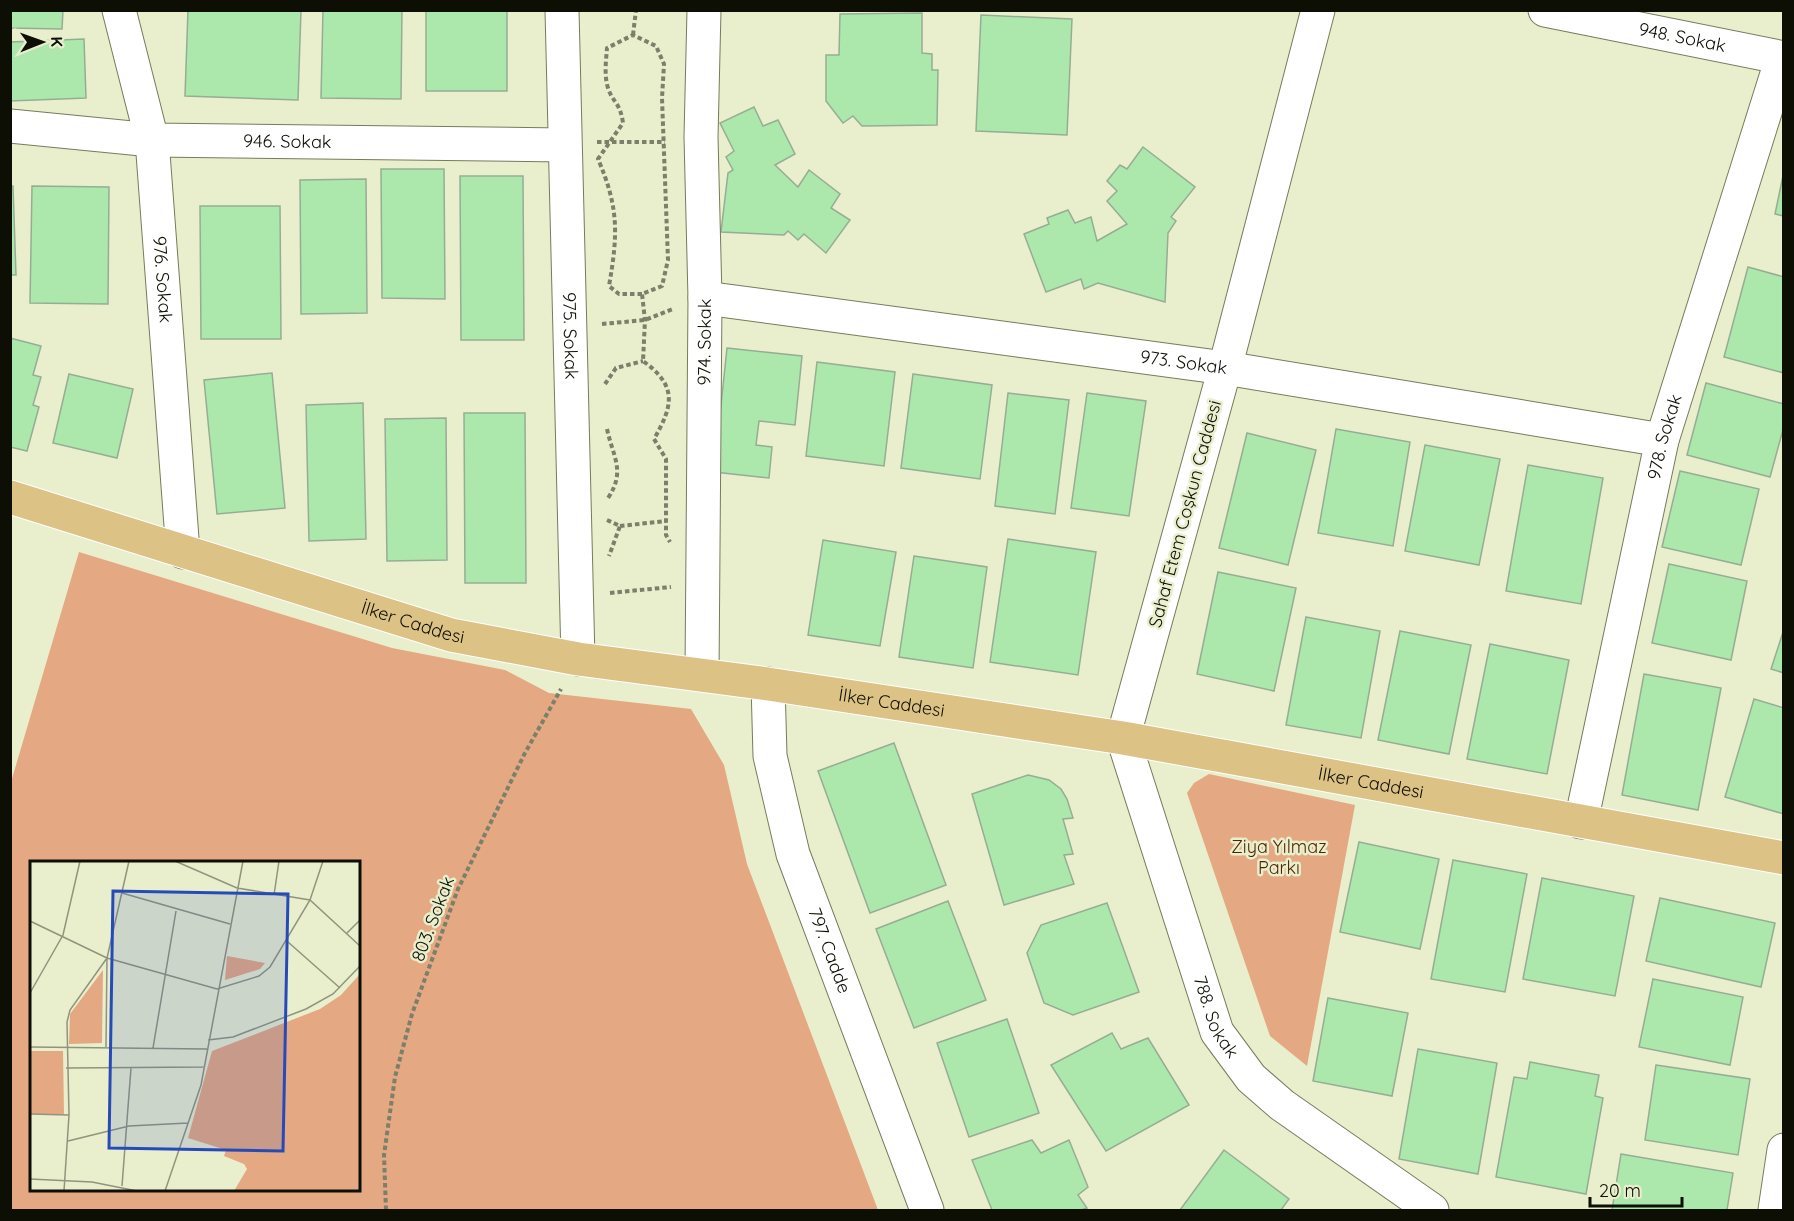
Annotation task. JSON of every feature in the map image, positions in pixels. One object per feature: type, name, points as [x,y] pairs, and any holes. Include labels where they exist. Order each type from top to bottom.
[{"type":"main road","name":"İlker Caddesi","points":[[10,497],[451,635],[578,659],[702,674],[1123,738],[1784,858]]},
{"type":"street","name":"976. Sokak","points":[[118,10],[152,140],[183,552]]},
{"type":"street","name":"975. Sokak","points":[[562,10],[578,659]]},
{"type":"street","name":"974. Sokak","points":[[702,674],[705,298],[701,137],[704,10]]},
{"type":"street","name":"Sahaf Etem Coşkun Caddesi","points":[[1123,738],[1225,368],[1317,10]]},
{"type":"street","name":"948. Sokak","points":[[1545,10],[1783,58]]},
{"type":"street","name":"978. Sokak","points":[[1581,822],[1662,440],[1783,58]]},
{"type":"street","name":"946. Sokak","points":[[10,126],[152,140],[564,145]]},
{"type":"street","name":"973. Sokak","points":[[705,298],[1225,368],[1662,440]]},
{"type":"street","name":"797. Cadde","points":[[768,684],[770,756],[793,854],[927,1210]]},
{"type":"street","name":"788. Sokak","points":[[1123,738],[1217,1032],[1251,1078],[1281,1105],[1432,1210]]},
{"type":"street","points":[[1775,1210],[1784,1150]]},
{"type":"path","points":[[633,35],[636,10]]},
{"type":"path","points":[[633,35],[656,46],[664,64],[668,260],[662,286],[642,294],[619,294],[609,286],[616,222],[611,190],[598,159],[623,123],[621,106],[608,89],[605,69],[607,48],[633,35]]},
{"type":"path","points":[[564,145],[609,141],[664,142],[701,137]]},
{"type":"path","points":[[642,294],[645,320],[643,361],[658,372],[668,388],[670,402],[665,419],[654,439],[666,459],[666,535],[671,544]]},
{"type":"path","points":[[569,328],[645,320],[705,298]]},
{"type":"path","points":[[620,526],[666,521]]},
{"type":"path","points":[[667,597],[674,579]]},
{"type":"path","points":[[610,593],[671,587]]},
{"type":"path","name":"803. Sokak","points":[[386,1210],[384,1155],[395,1077],[412,1014],[458,889],[525,753],[578,659]]},
{"type":"green space","points":[[79,552],[392,648],[505,670],[549,693],[691,709],[724,765],[747,864],[878,1210],[11,1210],[11,782]]},
{"type":"green space","name":"Ziya Yılmaz Parkı","points":[[1209,774],[1355,805],[1307,1066],[1270,1036],[1187,793],[1194,783]]},
{"type":"building","points":[[10,10],[63,10],[62,29],[10,28]]},
{"type":"building","points":[[188,10],[301,10],[298,100],[185,96]]},
{"type":"building","points":[[323,10],[402,10],[401,99],[321,98]]},
{"type":"building","points":[[426,10],[507,10],[507,91],[426,91]]},
{"type":"building","points":[[922,13],[922,53],[932,54],[932,70],[938,70],[937,125],[862,126],[853,116],[843,123],[826,101],[826,55],[839,55],[840,14]]},
{"type":"building","points":[[981,15],[1072,19],[1067,135],[976,131]]},
{"type":"building","points":[[84,39],[86,98],[10,101],[10,42]]},
{"type":"building","points":[[754,107],[763,126],[778,120],[795,154],[775,165],[798,187],[809,170],[840,194],[831,208],[850,220],[826,253],[804,234],[798,240],[788,231],[784,235],[721,232],[728,173],[733,170],[726,157],[734,151],[720,123]]},
{"type":"building","points":[[1143,147],[1195,187],[1171,217],[1176,221],[1168,233],[1165,302],[1098,283],[1084,289],[1081,279],[1046,292],[1024,234],[1049,224],[1047,218],[1068,210],[1075,223],[1091,217],[1097,241],[1127,224],[1107,201],[1117,191],[1107,181],[1120,165],[1127,169]]},
{"type":"building","points":[[381,169],[444,169],[445,299],[382,298]]},
{"type":"building","points":[[1784,171],[1784,216],[1775,214]]},
{"type":"building","points":[[460,176],[523,176],[524,340],[461,340]]},
{"type":"building","points":[[366,179],[367,313],[301,314],[300,180]]},
{"type":"building","points":[[10,186],[13,186],[16,275],[10,275]]},
{"type":"building","points":[[32,186],[109,187],[108,304],[30,303]]},
{"type":"building","points":[[200,206],[280,206],[281,339],[201,339]]},
{"type":"building","points":[[1748,267],[1784,277],[1784,373],[1724,357]]},
{"type":"building","points":[[10,338],[41,346],[33,375],[41,377],[33,405],[39,407],[27,451],[10,447]]},
{"type":"building","points":[[727,348],[802,356],[795,425],[759,421],[756,445],[772,447],[769,478],[714,472]]},
{"type":"building","points":[[817,362],[895,372],[884,466],[806,456]]},
{"type":"building","points":[[272,373],[285,508],[217,514],[204,380]]},
{"type":"building","points":[[69,374],[133,389],[117,458],[53,443]]},
{"type":"building","points":[[913,374],[992,385],[980,479],[901,468]]},
{"type":"building","points":[[1706,383],[1784,404],[1784,426],[1770,477],[1687,455]]},
{"type":"building","points":[[1008,393],[1069,400],[1055,514],[995,506]]},
{"type":"building","points":[[1087,393],[1146,401],[1129,516],[1071,508]]},
{"type":"building","points":[[363,403],[366,539],[309,541],[306,405]]},
{"type":"building","points":[[464,413],[525,413],[526,583],[465,583]]},
{"type":"building","points":[[446,418],[447,560],[387,561],[385,419]]},
{"type":"building","points":[[1336,429],[1410,442],[1393,546],[1318,533]]},
{"type":"building","points":[[1247,433],[1316,450],[1288,565],[1219,548]]},
{"type":"building","points":[[1425,445],[1500,459],[1479,565],[1405,551]]},
{"type":"building","points":[[1528,465],[1603,478],[1581,604],[1506,591]]},
{"type":"building","points":[[1680,471],[1759,489],[1741,565],[1662,547]]},
{"type":"building","points":[[1008,539],[1096,552],[1078,675],[990,662]]},
{"type":"building","points":[[823,540],[896,552],[880,646],[808,635]]},
{"type":"building","points":[[914,556],[987,567],[973,668],[899,657]]},
{"type":"building","points":[[1669,564],[1747,581],[1731,660],[1652,643]]},
{"type":"building","points":[[1218,572],[1296,588],[1274,691],[1197,674]]},
{"type":"building","points":[[1306,617],[1380,631],[1361,738],[1286,725]]},
{"type":"building","points":[[1784,629],[1784,673],[1771,669]]},
{"type":"building","points":[[1400,631],[1471,645],[1449,754],[1378,740]]},
{"type":"building","points":[[1490,644],[1569,660],[1547,774],[1467,759]]},
{"type":"building","points":[[1644,674],[1721,688],[1698,810],[1622,795]]},
{"type":"building","points":[[1754,699],[1784,708],[1784,814],[1725,797]]},
{"type":"building","points":[[894,743],[946,885],[870,913],[818,771]]},
{"type":"building","points":[[1028,775],[1049,780],[1061,789],[1067,799],[1073,818],[1063,819],[1073,854],[1064,855],[1074,884],[1004,905],[972,794]]},
{"type":"building","points":[[1359,842],[1439,859],[1420,949],[1340,932]]},
{"type":"building","points":[[1453,860],[1527,874],[1505,992],[1431,979]]},
{"type":"building","points":[[1542,878],[1634,896],[1615,996],[1523,979]]},
{"type":"building","points":[[1660,898],[1775,923],[1761,987],[1646,961]]},
{"type":"building","points":[[948,901],[986,1000],[914,1028],[876,929]]},
{"type":"building","points":[[1107,903],[1139,992],[1073,1015],[1044,1003],[1027,953],[1041,925]]},
{"type":"building","points":[[1653,979],[1743,997],[1730,1065],[1639,1047]]},
{"type":"building","points":[[1328,998],[1408,1013],[1392,1096],[1313,1081]]},
{"type":"building","points":[[1007,1019],[1039,1113],[969,1137],[937,1043]]},
{"type":"building","points":[[1112,1033],[1121,1049],[1148,1038],[1189,1105],[1106,1151],[1051,1065]]},
{"type":"building","points":[[1418,1049],[1497,1063],[1478,1174],[1399,1159]]},
{"type":"building","points":[[1530,1062],[1599,1075],[1595,1096],[1603,1098],[1586,1194],[1496,1177],[1514,1077],[1527,1079]]},
{"type":"building","points":[[1656,1065],[1750,1079],[1738,1155],[1645,1140]]},
{"type":"building","points":[[1032,1140],[1041,1153],[1069,1140],[1088,1187],[1078,1195],[1087,1208],[1081,1210],[992,1210],[972,1160]]},
{"type":"building","points":[[1224,1150],[1289,1199],[1281,1210],[1180,1210]]},
{"type":"building","points":[[1621,1154],[1733,1173],[1727,1210],[1612,1210]]}]
